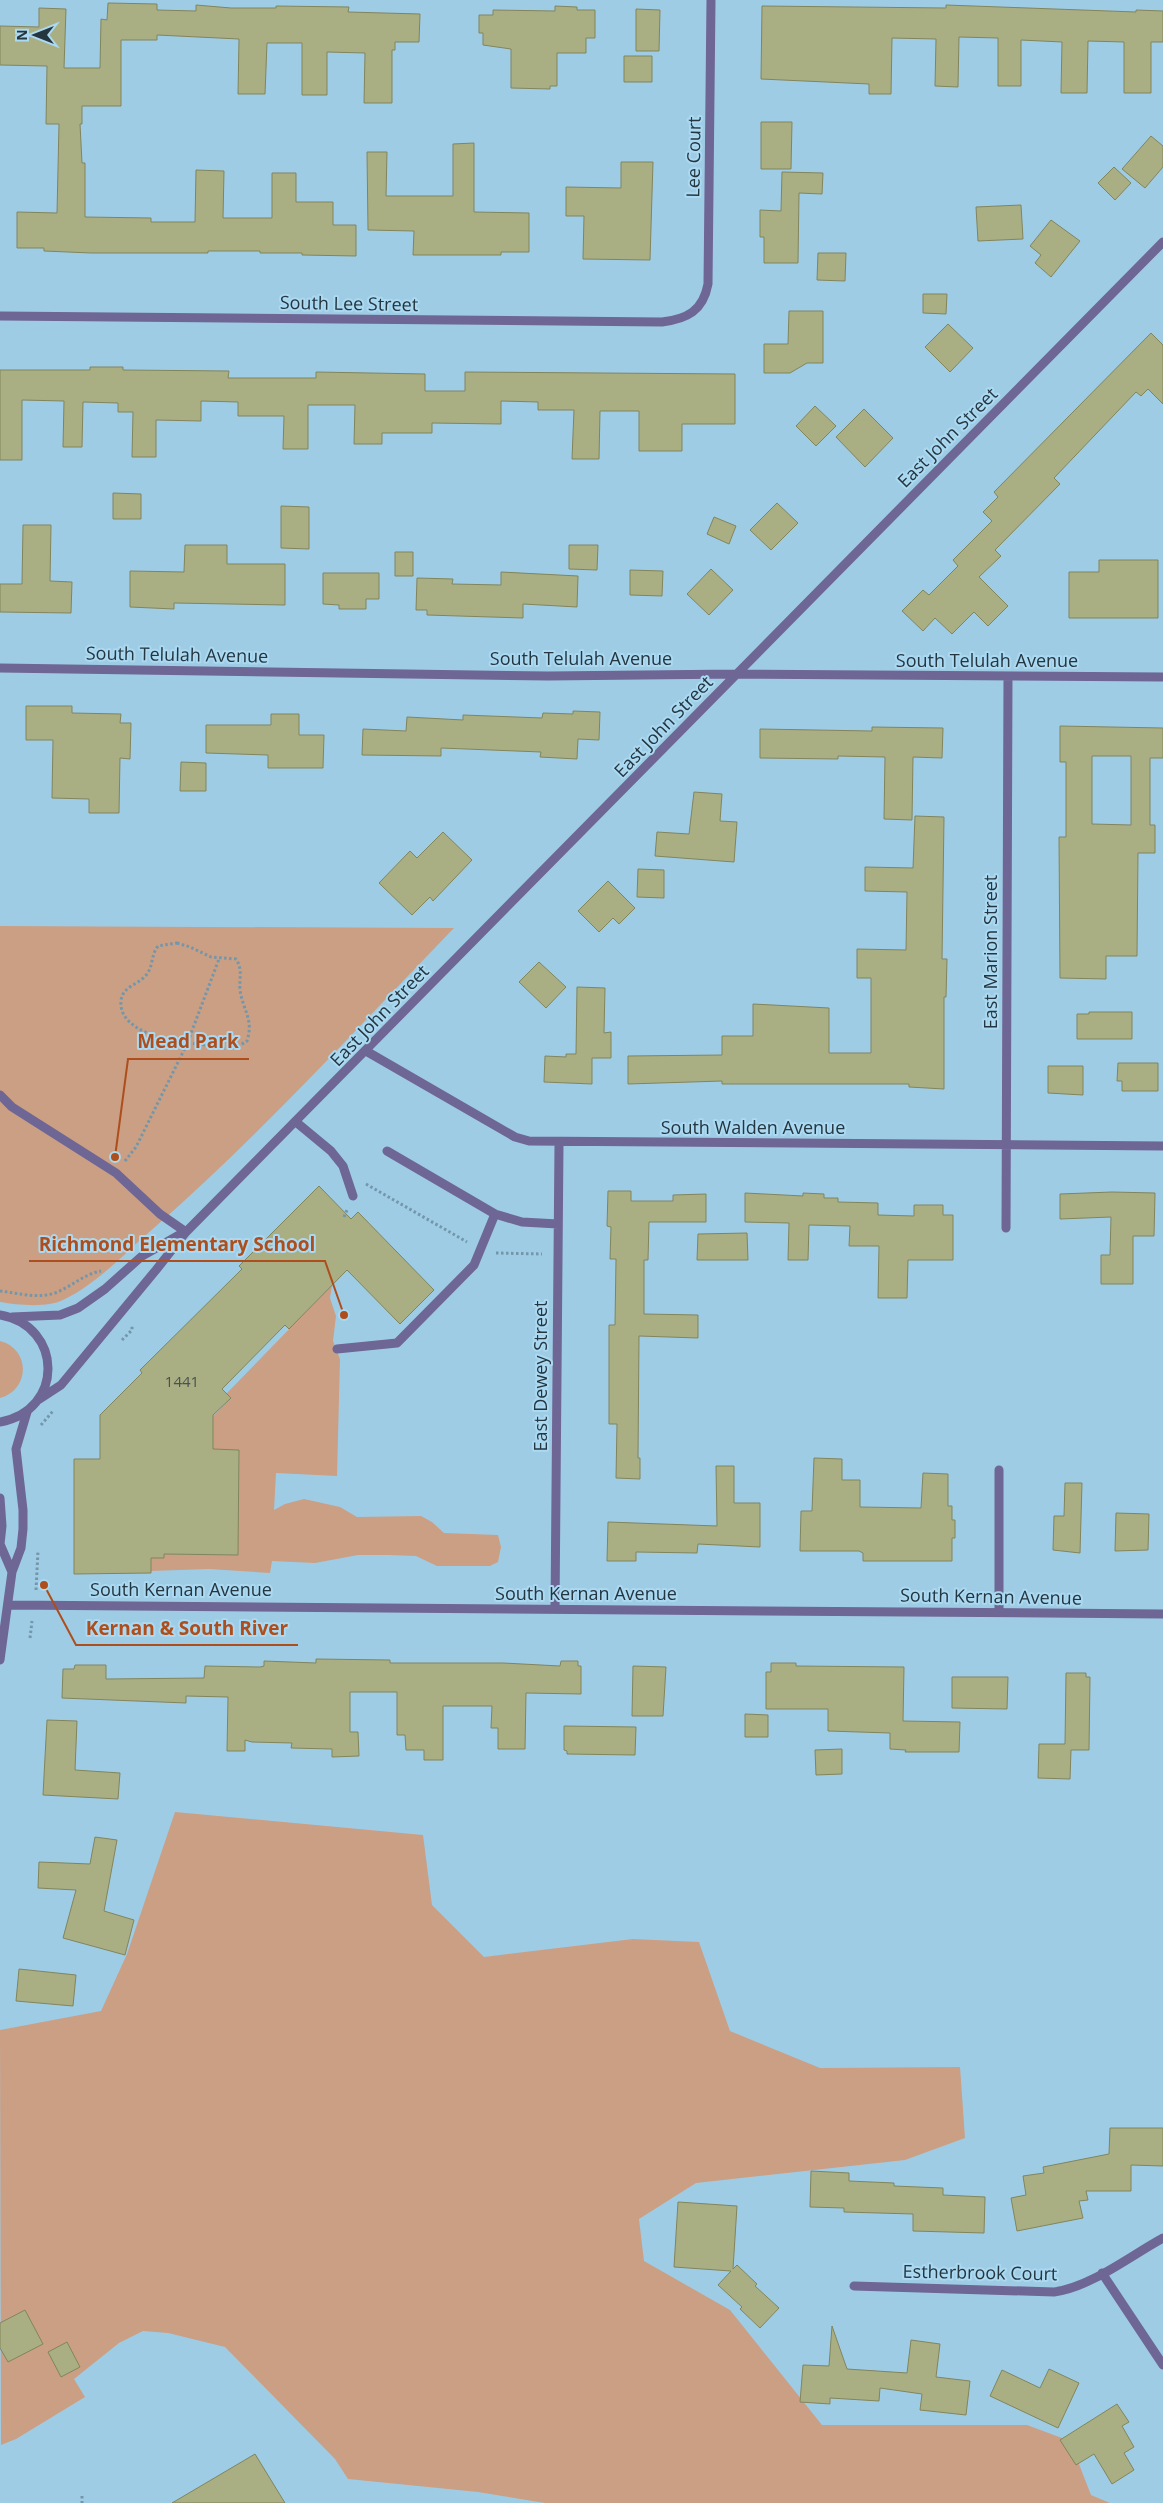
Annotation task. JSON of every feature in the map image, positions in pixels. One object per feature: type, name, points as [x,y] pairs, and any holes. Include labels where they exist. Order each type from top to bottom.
[{"type":"street","name":"Lee Court","points":[[696,311],[702,302],[708,284],[711,0]]},
{"type":"street","name":"East John Street","points":[[38,1400],[61,1385],[186,1232],[1163,242]]},
{"type":"street","name":"South Lee Street","points":[[0,316],[662,322],[689,316],[696,311]]},
{"type":"street","name":"South Telulah Avenue","points":[[0,668],[548,676],[737,674],[1163,677]]},
{"type":"street","name":"East Marion Street","points":[[1006,1228],[1008,676]]},
{"type":"street","name":"South Walden Avenue","points":[[366,1051],[515,1137],[529,1141],[558,1143],[1163,1146]]},
{"type":"street","points":[[0,1095],[12,1107],[116,1173],[160,1214],[186,1232]]},
{"type":"street","points":[[296,1122],[332,1151],[343,1166],[353,1196]]},
{"type":"street","name":"East Dewey Street","points":[[555,1609],[558,1143]]},
{"type":"street","points":[[387,1151],[495,1214],[522,1222],[558,1224]]},
{"type":"street","points":[[337,1349],[398,1343],[474,1265],[495,1214]]},
{"type":"street","name":"East John Street","points":[[12,1317],[53,1315],[78,1308],[105,1289],[142,1256],[186,1232]]},
{"type":"street","points":[[0,1315],[12,1317],[27,1325],[39,1337],[46,1352],[48,1377],[38,1400],[27,1412],[13,1420],[0,1422]]},
{"type":"street","points":[[0,1660],[12,1572],[21,1548],[23,1510],[16,1449],[27,1412]]},
{"type":"street","points":[[999,1470],[999,1612]]},
{"type":"street","points":[[0,1498],[2,1526],[0,1544],[12,1572]]},
{"type":"street","name":"South Kernan Avenue","points":[[8,1605],[1163,1614]]},
{"type":"street","name":"Estherbrook Court","points":[[854,2286],[1054,2292],[1068,2290],[1163,2238]]},
{"type":"street","points":[[1102,2273],[1163,2366]]},
{"type":"path","points":[[177,943],[219,959],[236,959],[240,965],[240,988],[250,1019],[247,1041],[231,1048],[187,1044],[158,1037],[129,1021],[122,1012],[121,1002],[124,992],[147,974],[154,951],[158,946],[177,943]]},
{"type":"path","points":[[116,1173],[136,1147],[187,1044],[219,959]]},
{"type":"path","points":[[344,1217],[353,1196],[366,1184],[486,1252],[558,1254]]},
{"type":"path","points":[[0,1292],[29,1296],[53,1294],[89,1273]]},
{"type":"path","points":[[118,1344],[132,1330]]},
{"type":"path","points":[[38,1430],[59,1404]]},
{"type":"path","points":[[37,1577],[38,1548]]},
{"type":"path","points":[[82,2496],[82,2503]]},
{"type":"shaded area","points":[[0,926],[454,928],[233,1155],[123,1256],[88,1285],[63,1300],[56,1303],[32,1305],[0,1302]]},
{"type":"shaded area","points":[[332,1285],[330,1298],[336,1316],[333,1341],[340,1359],[337,1476],[276,1473],[274,1510],[285,1504],[304,1499],[340,1507],[357,1517],[421,1516],[432,1522],[444,1533],[498,1535],[501,1547],[498,1562],[490,1566],[437,1566],[416,1556],[358,1555],[315,1563],[272,1561],[270,1573],[209,1569],[151,1571],[151,1558],[164,1558],[164,1554],[237,1555],[239,1450],[213,1449],[213,1427],[210,1426],[210,1415],[213,1416],[230,1399],[226,1394]]},
{"type":"shaded area","points":[[0,1341],[10,1345],[17,1352],[22,1360],[23,1370],[17,1387],[10,1394],[0,1398]]},
{"type":"shaded area","points":[[175,1812],[423,1835],[432,1905],[484,1957],[633,1939],[699,1942],[730,2031],[820,2068],[960,2067],[965,2138],[905,2160],[696,2183],[639,2219],[644,2261],[730,2310],[822,2425],[1027,2425],[1070,2441],[1091,2495],[1110,2503],[545,2503],[478,2492],[348,2479],[335,2459],[225,2347],[168,2333],[143,2331],[119,2343],[74,2379],[85,2397],[16,2439],[1,2445],[0,2030],[101,2011],[127,1954]]},
{"type":"building","points":[[108,3],[157,4],[157,10],[196,11],[196,5],[231,8],[276,8],[276,6],[349,7],[348,12],[420,14],[419,42],[395,42],[395,50],[392,50],[392,103],[364,103],[365,53],[327,52],[327,95],[302,95],[302,43],[267,43],[265,94],[238,94],[239,39],[157,35],[157,40],[121,40],[121,106],[82,106],[82,124],[80,124],[82,163],[85,163],[85,217],[151,218],[151,222],[195,222],[196,170],[224,171],[223,218],[272,218],[272,173],[296,173],[296,202],[333,202],[333,225],[356,225],[356,256],[260,253],[260,251],[91,253],[44,251],[44,248],[17,248],[17,212],[57,213],[59,124],[46,124],[47,66],[0,65],[0,26],[39,27],[39,8],[66,9],[64,68],[100,68],[101,19],[107,20]]},
{"type":"building","points":[[946,5],[1136,12],[1136,10],[1163,11],[1163,42],[1151,42],[1151,93],[1124,93],[1124,42],[1088,41],[1087,93],[1061,93],[1062,42],[1021,40],[1021,86],[998,86],[998,38],[959,37],[958,87],[935,86],[936,39],[892,38],[891,94],[869,94],[869,84],[761,79],[762,6],[946,8]]},
{"type":"building","points":[[555,6],[577,7],[577,10],[595,10],[595,38],[586,38],[586,53],[557,53],[557,86],[550,86],[550,89],[511,88],[511,49],[483,45],[483,33],[479,33],[479,15],[493,15],[493,10],[555,11]]},
{"type":"building","points":[[636,9],[660,10],[659,51],[636,51]]},
{"type":"building","points":[[624,56],[652,56],[652,82],[624,82]]},
{"type":"building","points":[[761,122],[792,122],[791,169],[761,169]]},
{"type":"building","points":[[1151,136],[1163,146],[1163,167],[1145,188],[1122,169]]},
{"type":"building","points":[[474,143],[474,212],[529,213],[529,252],[501,252],[501,255],[413,255],[414,231],[368,230],[367,152],[387,152],[386,196],[453,196],[453,144]]},
{"type":"building","points":[[621,162],[653,162],[650,260],[583,259],[584,216],[566,216],[566,187],[621,188]]},
{"type":"building","points":[[1114,167],[1131,183],[1115,200],[1098,183]]},
{"type":"building","points":[[782,172],[823,173],[822,194],[799,193],[798,263],[764,263],[764,237],[760,237],[760,210],[781,211]]},
{"type":"building","points":[[1021,205],[1023,239],[978,241],[976,207]]},
{"type":"building","points":[[1051,220],[1080,241],[1051,277],[1035,263],[1041,255],[1030,246]]},
{"type":"building","points":[[818,253],[846,253],[845,281],[817,280]]},
{"type":"building","points":[[923,294],[947,294],[946,314],[923,313]]},
{"type":"building","points":[[789,311],[823,311],[823,363],[807,363],[790,373],[764,373],[764,344],[788,344]]},
{"type":"building","points":[[948,324],[973,348],[950,372],[925,347]]},
{"type":"building","points":[[1151,333],[1163,345],[1163,404],[1148,389],[1141,396],[1136,392],[1054,478],[1060,484],[995,550],[1001,556],[979,577],[1008,606],[988,626],[974,612],[952,634],[935,618],[923,631],[902,611],[923,590],[929,595],[958,566],[953,560],[992,521],[983,512],[998,497],[994,492]]},
{"type":"building","points":[[90,367],[123,367],[123,370],[229,371],[228,378],[316,378],[316,372],[425,374],[425,391],[465,391],[465,372],[735,374],[735,424],[682,424],[682,451],[639,451],[639,411],[600,411],[599,459],[572,459],[574,410],[538,410],[538,402],[501,401],[501,424],[432,423],[432,433],[382,433],[382,444],[354,444],[355,405],[308,405],[308,449],[283,449],[284,416],[238,416],[238,402],[201,401],[201,421],[156,420],[156,457],[132,457],[133,412],[118,412],[118,403],[83,402],[82,447],[63,447],[64,401],[22,400],[22,460],[0,460],[0,370],[90,370]]},
{"type":"building","points":[[815,406],[836,426],[816,446],[796,426]]},
{"type":"building","points":[[864,409],[893,438],[865,467],[836,437]]},
{"type":"building","points":[[113,493],[141,494],[141,519],[113,519]]},
{"type":"building","points":[[777,503],[798,523],[771,550],[750,530]]},
{"type":"building","points":[[281,506],[309,507],[309,549],[281,548]]},
{"type":"building","points":[[714,517],[736,526],[729,544],[707,534]]},
{"type":"building","points":[[23,525],[51,525],[50,581],[72,582],[71,613],[0,612],[0,584],[22,584]]},
{"type":"building","points":[[185,545],[227,545],[227,564],[285,564],[285,605],[174,603],[174,609],[130,607],[130,571],[184,572]]},
{"type":"building","points":[[569,545],[598,545],[597,570],[569,569]]},
{"type":"building","points":[[395,552],[413,552],[413,576],[395,576]]},
{"type":"building","points":[[1099,560],[1158,560],[1158,618],[1069,618],[1069,572],[1099,572]]},
{"type":"building","points":[[711,569],[733,590],[709,615],[687,594]]},
{"type":"building","points":[[630,570],[663,571],[662,596],[630,595]]},
{"type":"building","points":[[501,572],[578,576],[577,607],[523,604],[523,618],[427,615],[427,610],[416,610],[417,578],[453,579],[452,584],[501,585]]},
{"type":"building","points":[[323,573],[379,573],[379,599],[366,599],[366,609],[339,609],[339,605],[323,604]]},
{"type":"building","points":[[26,706],[72,706],[72,713],[121,714],[120,723],[131,723],[130,759],[120,758],[119,813],[89,813],[89,799],[52,798],[53,740],[26,740]]},
{"type":"building","points":[[573,711],[600,712],[599,740],[578,739],[577,759],[540,757],[541,752],[441,748],[441,756],[362,755],[363,729],[406,731],[407,717],[463,720],[463,715],[542,718],[543,713],[573,714]]},
{"type":"building","points":[[271,714],[299,714],[299,735],[324,735],[323,768],[268,768],[268,755],[206,753],[206,725],[271,725]]},
{"type":"building","points":[[1060,726],[1163,728],[1163,758],[1150,758],[1150,825],[1155,825],[1155,853],[1138,853],[1137,956],[1106,956],[1106,979],[1060,978],[1059,837],[1066,837],[1066,762],[1060,762]],"holes":[[[1092,756],[1131,756],[1131,825],[1092,824]]]},
{"type":"building","points":[[872,727],[943,728],[942,758],[913,757],[912,820],[884,819],[885,757],[838,756],[838,759],[760,758],[760,729],[872,731]]},
{"type":"building","points":[[181,762],[206,763],[206,791],[180,791]]},
{"type":"building","points":[[694,792],[722,794],[720,821],[737,822],[734,862],[655,856],[657,832],[689,834]]},
{"type":"building","points":[[915,816],[944,817],[942,959],[947,959],[946,997],[944,997],[944,1089],[909,1087],[909,1084],[722,1084],[722,1081],[628,1084],[628,1056],[722,1055],[722,1036],[753,1036],[753,1004],[829,1008],[829,1053],[871,1053],[871,978],[857,978],[857,949],[906,950],[907,892],[865,891],[865,867],[913,868]]},
{"type":"building","points":[[443,832],[472,860],[433,901],[430,897],[412,915],[379,883],[410,851],[417,858]]},
{"type":"building","points":[[638,869],[664,870],[664,898],[637,897]]},
{"type":"building","points":[[608,881],[635,908],[619,924],[613,918],[599,932],[578,911]]},
{"type":"building","points":[[539,962],[566,987],[546,1008],[519,982]]},
{"type":"building","points":[[577,987],[605,988],[604,1033],[611,1032],[611,1058],[592,1058],[592,1084],[544,1082],[545,1056],[566,1057],[566,1054],[576,1054]]},
{"type":"building","points":[[1089,1012],[1132,1012],[1132,1039],[1077,1039],[1077,1014],[1089,1014]]},
{"type":"building","points":[[1118,1063],[1158,1063],[1158,1091],[1122,1091],[1122,1081],[1117,1081]]},
{"type":"building","points":[[1048,1066],[1083,1066],[1083,1095],[1048,1093]]},
{"type":"building","points":[[319,1186],[351,1219],[358,1212],[434,1290],[400,1324],[347,1270],[289,1329],[285,1325],[222,1389],[231,1398],[213,1415],[213,1449],[239,1450],[238,1555],[164,1554],[164,1558],[151,1558],[151,1573],[74,1574],[74,1459],[100,1459],[100,1415],[142,1373],[140,1370],[242,1269],[239,1266]]},
{"type":"building","points":[[608,1191],[631,1191],[631,1201],[673,1201],[673,1195],[706,1194],[706,1222],[649,1222],[648,1260],[644,1260],[644,1314],[698,1315],[698,1338],[639,1336],[638,1458],[640,1458],[640,1479],[616,1478],[617,1424],[609,1424],[609,1325],[615,1325],[616,1259],[610,1259],[611,1227],[607,1226]]},
{"type":"building","points":[[745,1193],[803,1196],[803,1193],[824,1194],[824,1198],[838,1198],[838,1202],[878,1203],[878,1215],[914,1216],[914,1205],[943,1205],[943,1215],[953,1215],[953,1260],[908,1260],[907,1298],[878,1298],[879,1246],[849,1246],[850,1226],[809,1225],[808,1260],[788,1260],[789,1223],[745,1222]]},
{"type":"building","points":[[1155,1193],[1154,1236],[1133,1236],[1133,1284],[1101,1284],[1101,1255],[1110,1255],[1111,1217],[1060,1219],[1060,1194]]},
{"type":"building","points":[[747,1233],[748,1260],[697,1260],[698,1234]]},
{"type":"building","points":[[814,1458],[842,1459],[842,1480],[860,1480],[860,1507],[921,1508],[923,1473],[948,1474],[948,1506],[952,1506],[952,1520],[955,1520],[955,1538],[952,1538],[952,1561],[863,1561],[863,1553],[859,1551],[800,1551],[801,1511],[812,1511]]},
{"type":"building","points":[[716,1466],[734,1466],[734,1503],[760,1503],[760,1547],[698,1544],[697,1553],[636,1552],[636,1561],[607,1561],[608,1522],[717,1526]]},
{"type":"building","points":[[1065,1483],[1082,1483],[1080,1553],[1053,1550],[1054,1516],[1064,1516]]},
{"type":"building","points":[[1116,1513],[1149,1514],[1148,1550],[1115,1551]]},
{"type":"building","points":[[316,1659],[390,1660],[390,1663],[503,1663],[560,1666],[561,1661],[578,1661],[578,1666],[581,1666],[581,1694],[526,1693],[525,1749],[498,1749],[498,1728],[491,1728],[492,1706],[443,1706],[443,1760],[424,1760],[424,1750],[406,1750],[405,1735],[397,1735],[397,1692],[350,1692],[350,1732],[358,1732],[359,1756],[332,1757],[332,1749],[291,1748],[292,1743],[252,1742],[245,1740],[245,1751],[227,1751],[228,1697],[186,1696],[186,1703],[62,1698],[63,1669],[74,1669],[75,1665],[106,1665],[106,1679],[204,1678],[205,1666],[260,1667],[264,1666],[264,1661],[316,1663]]},
{"type":"building","points":[[771,1663],[796,1663],[796,1666],[904,1667],[903,1721],[960,1722],[959,1752],[905,1752],[906,1750],[890,1749],[890,1733],[828,1731],[828,1709],[766,1709],[766,1672],[771,1672]]},
{"type":"building","points":[[633,1666],[666,1667],[663,1716],[632,1716]]},
{"type":"building","points":[[1066,1673],[1086,1673],[1086,1677],[1090,1677],[1089,1750],[1071,1750],[1070,1779],[1038,1778],[1039,1744],[1065,1744]]},
{"type":"building","points":[[952,1677],[1008,1677],[1007,1709],[952,1708]]},
{"type":"building","points":[[745,1714],[768,1715],[768,1737],[745,1737]]},
{"type":"building","points":[[47,1720],[77,1721],[75,1770],[120,1773],[118,1799],[43,1795]]},
{"type":"building","points":[[564,1726],[636,1727],[635,1755],[567,1754],[567,1751],[564,1750]]},
{"type":"building","points":[[842,1749],[842,1774],[816,1775],[815,1750]]},
{"type":"building","points":[[95,1837],[117,1840],[104,1911],[134,1920],[125,1955],[63,1938],[76,1890],[38,1888],[39,1862],[90,1864]]},
{"type":"building","points":[[19,1969],[76,1975],[73,2006],[16,2001]]},
{"type":"building","points":[[1110,2128],[1163,2128],[1163,2166],[1131,2165],[1131,2191],[1086,2191],[1088,2200],[1079,2201],[1083,2218],[1017,2231],[1011,2198],[1026,2195],[1023,2176],[1044,2173],[1043,2167],[1109,2154]]},
{"type":"building","points":[[811,2171],[849,2173],[849,2181],[894,2183],[894,2186],[943,2188],[943,2195],[985,2197],[984,2233],[913,2231],[913,2214],[844,2212],[844,2208],[810,2207]]},
{"type":"building","points":[[678,2202],[737,2206],[733,2269],[737,2265],[757,2284],[755,2286],[779,2308],[760,2328],[740,2309],[742,2307],[718,2285],[731,2271],[674,2267]]},
{"type":"building","points":[[25,2310],[43,2344],[8,2362],[0,2348],[0,2323]]},
{"type":"building","points":[[832,2326],[847,2369],[907,2373],[911,2340],[940,2344],[936,2377],[970,2381],[966,2415],[920,2410],[922,2394],[880,2388],[879,2401],[830,2398],[830,2404],[800,2402],[803,2365],[829,2366]]},
{"type":"building","points":[[67,2342],[80,2367],[61,2377],[48,2352]]},
{"type":"building","points":[[1049,2369],[1079,2383],[1058,2428],[990,2396],[1002,2370],[1040,2388]]},
{"type":"building","points":[[1117,2404],[1129,2422],[1122,2426],[1134,2447],[1124,2453],[1134,2470],[1112,2484],[1094,2454],[1076,2465],[1060,2440]]},
{"type":"building","points":[[255,2454],[285,2503],[172,2503]]},
{"type":"place","name":"Mead Park","points":[[115,1157]]},
{"type":"place","name":"Richmond Elementary School","points":[[344,1315]]},
{"type":"place","name":"Kernan & South River","points":[[44,1585]]}]
